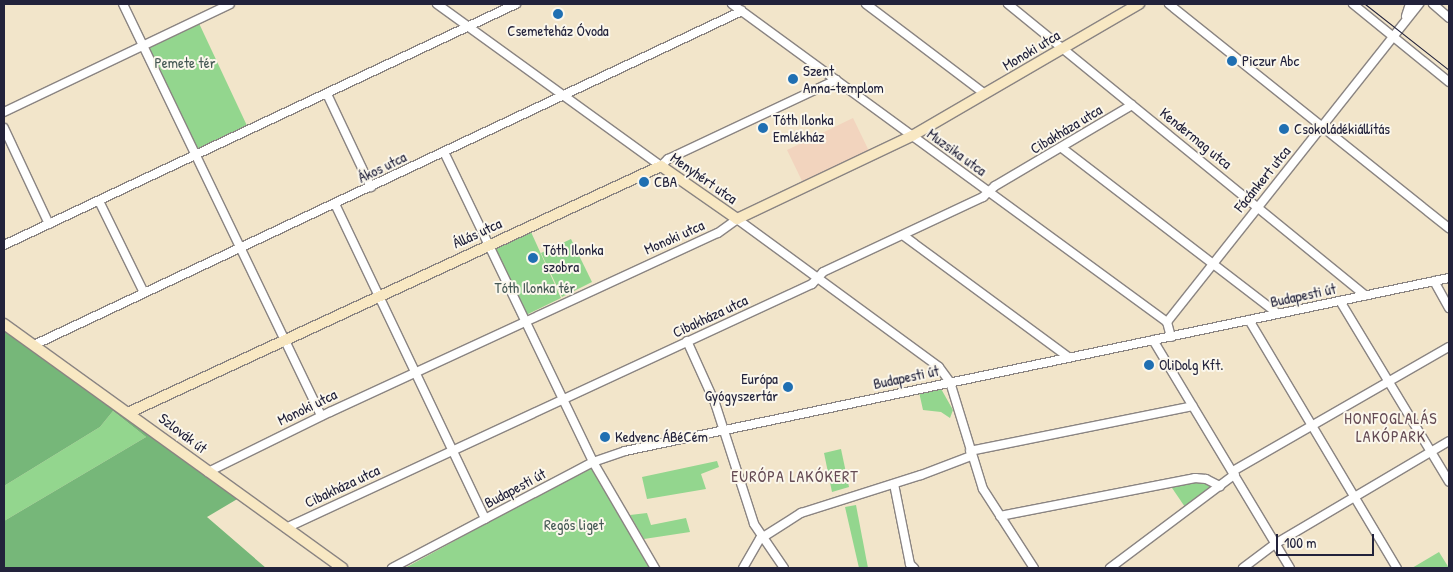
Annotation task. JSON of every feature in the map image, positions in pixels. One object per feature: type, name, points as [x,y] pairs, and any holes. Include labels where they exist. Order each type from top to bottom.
[{"type":"street","points":[[123,4],[321,416]]},
{"type":"street","points":[[4,112],[230,4]]},
{"type":"street","name":"Menyhért utca","points":[[437,4],[737,219],[939,367],[950,382]]},
{"type":"street","points":[[4,245],[516,4]]},
{"type":"street","name":"Muzsika utca","points":[[732,4],[1167,322]]},
{"type":"street","points":[[866,4],[985,94]]},
{"type":"street","name":"Kendermag utca","points":[[1008,4],[1366,296]]},
{"type":"street","name":"Monoki utca","points":[[208,472],[321,416],[718,233],[737,219],[912,136],[1139,4]]},
{"type":"street","points":[[1169,4],[1449,228]]},
{"type":"street","points":[[1353,4],[1449,82]]},
{"type":"street","name":"Fácánkert utca","points":[[1405,18],[1410,4]]},
{"type":"street","name":"Fácánkert utca","points":[[1167,322],[1405,18],[1419,4]]},
{"type":"street","points":[[1433,4],[1449,18]]},
{"type":"street","name":"Ákos utca","points":[[34,345],[742,11]]},
{"type":"street","name":"Állás utca","points":[[130,412],[286,341],[488,244],[661,166],[668,159],[836,80]]},
{"type":"street","points":[[327,94],[371,187]]},
{"type":"street","name":"Cibakháza utca","points":[[286,528],[452,449],[812,284],[817,278],[904,236],[988,192],[1132,105]]},
{"type":"street","points":[[4,128],[49,224]]},
{"type":"street","points":[[1062,148],[1278,314]]},
{"type":"street","points":[[444,152],[593,462],[655,568]]},
{"type":"street","points":[[99,201],[144,292]]},
{"type":"street","points":[[335,204],[485,519]]},
{"type":"street","points":[[904,236],[1068,357]]},
{"type":"street","name":"Budapesti út","points":[[392,568],[593,462],[656,443],[1449,278]]},
{"type":"street","points":[[1434,281],[1449,308]]},
{"type":"street","points":[[1340,301],[1449,482]]},
{"type":"street","points":[[1249,320],[1397,568]]},
{"type":"street","points":[[1167,322],[1171,337]]},
{"type":"street","name":"Szlovák út","points":[[4,324],[130,412],[208,472],[342,568]]},
{"type":"street","points":[[1153,340],[1290,568]]},
{"type":"street","points":[[687,341],[724,429],[745,500],[764,539],[768,540],[784,568]]},
{"type":"street","points":[[1110,568],[1220,486],[1234,472],[1449,347]]},
{"type":"street","points":[[950,382],[970,453],[983,489],[1034,568]]},
{"type":"street","points":[[743,568],[760,540],[789,520],[815,507],[894,484],[970,453],[1193,406]]},
{"type":"street","points":[[1243,568],[1276,544],[1449,441]]},
{"type":"street","points":[[1000,516],[1196,478],[1206,478],[1220,486]]},
{"type":"street","points":[[894,484],[910,564],[914,568]]},
{"type":"shaded area","points":[[853,118],[869,151],[803,183],[787,150]]},
{"type":"green space","name":"Pemete tér","points":[[197,19],[249,130],[195,155],[143,45]]},
{"type":"green space","name":"Tóth Ilonka tér","points":[[531,232],[561,298],[526,315],[495,247]]},
{"type":"green space","points":[[571,239],[592,282],[562,297],[541,253]]},
{"type":"green space","points":[[4,328],[239,498],[207,517],[266,568],[4,568],[4,521],[146,437],[113,411],[100,427],[4,486]]},
{"type":"green space","points":[[940,387],[953,410],[950,418],[941,412],[923,410],[919,392]]},
{"type":"green space","points":[[113,411],[146,437],[4,521],[4,486],[100,427]]},
{"type":"green space","points":[[841,449],[849,487],[832,492],[824,453]]},
{"type":"green space","points":[[717,461],[719,467],[701,474],[706,489],[647,499],[642,477]]},
{"type":"green space","name":"Regős liget","points":[[593,465],[652,568],[405,568]]},
{"type":"green space","points":[[1199,479],[1210,483],[1210,490],[1185,507],[1170,485]]},
{"type":"green space","points":[[856,505],[868,568],[859,568],[845,507]]},
{"type":"green space","points":[[647,513],[651,525],[686,518],[690,532],[644,539],[630,515]]},
{"type":"green space","points":[[1439,552],[1449,568],[1412,568]]},
{"type":"tram line","points":[[1365,4],[1449,70]]},
{"type":"place","name":"Csemeteház Óvoda","points":[[558,14]]},
{"type":"place","name":"Piczur Abc","points":[[1232,61]]},
{"type":"place","name":"Szent Anna-templom","points":[[793,79]]},
{"type":"place","name":"Tóth Ilonka Emlékház","points":[[763,128]]},
{"type":"place","name":"Csokoládékiállítás","points":[[1284,129]]},
{"type":"place","name":"CBA","points":[[644,182]]},
{"type":"place","name":"Tóth Ilonka szobra","points":[[533,258]]},
{"type":"place","name":"OliDolg Kft.","points":[[1149,365]]},
{"type":"place","name":"Európa Gyógyszertár","points":[[788,387]]},
{"type":"place","name":"Kedvenc ÁBéCém","points":[[605,437]]},
{"type":"district","name":"HONFOGLALÁS LAKÓPARK","points":[[1391,427]]},
{"type":"district","name":"EURÓPA LAKÓKERT","points":[[795,476]]}]
